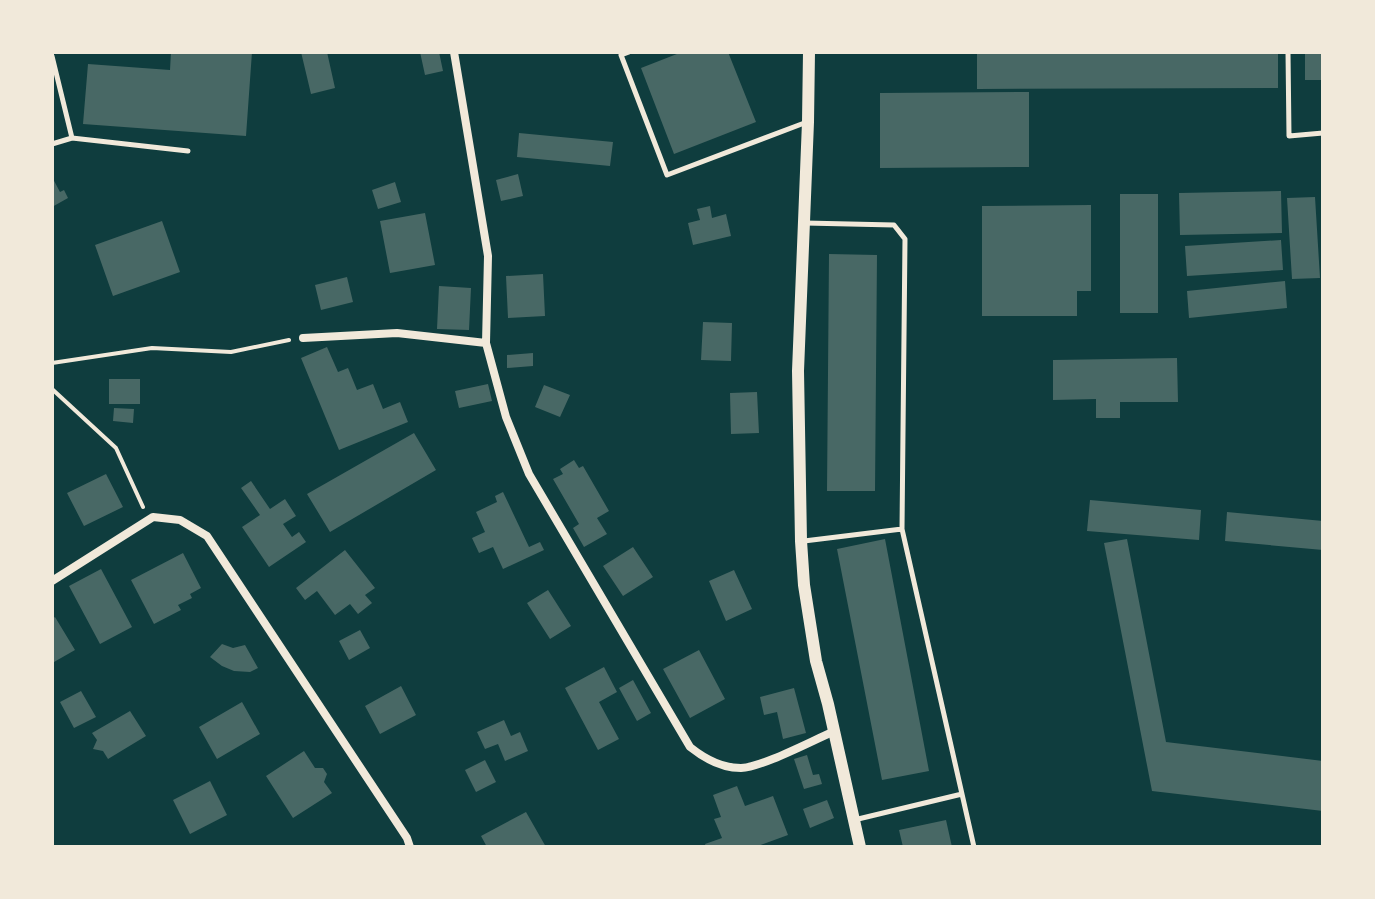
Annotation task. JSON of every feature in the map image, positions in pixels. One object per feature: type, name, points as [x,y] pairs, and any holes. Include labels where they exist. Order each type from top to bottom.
[{"type":"street","points":[[454,52],[488,256],[486,343],[506,417],[529,474],[690,747],[720,765],[742,768],[835,731]]},
{"type":"street","points":[[809,52],[798,371],[801,541],[804,585],[816,661],[860,847]]},
{"type":"street","points":[[303,338],[397,333],[486,343]]},
{"type":"street","points":[[52,581],[153,517],[180,520],[207,536],[398,824],[410,847]]},
{"type":"lane","points":[[629,52],[621,55],[667,175],[808,122]]},
{"type":"lane","points":[[1288,52],[1289,136],[1323,133]]},
{"type":"lane","points":[[52,56],[72,138]]},
{"type":"lane","points":[[52,144],[72,138],[188,151]]},
{"type":"lane","points":[[803,223],[894,225],[905,239],[902,529],[974,847]]},
{"type":"lane","points":[[801,541],[902,529]]},
{"type":"lane","points":[[854,821],[962,794]]},
{"type":"path","points":[[52,363],[152,348],[231,352],[303,338]]},
{"type":"path","points":[[52,389],[116,448],[139,495]]},
{"type":"building","points":[[171,52],[252,52],[246,136],[83,124],[88,64],[170,70]]},
{"type":"building","points":[[301,52],[327,52],[335,88],[311,94]]},
{"type":"building","points":[[420,52],[439,52],[443,71],[425,75]]},
{"type":"building","points":[[682,52],[728,52],[756,122],[674,154],[641,68]]},
{"type":"building","points":[[977,52],[1278,52],[1278,88],[977,89]]},
{"type":"building","points":[[1305,52],[1323,52],[1323,80],[1305,80]]},
{"type":"building","points":[[1029,92],[1029,167],[880,168],[880,93]]},
{"type":"building","points":[[519,133],[613,142],[610,166],[517,157]]},
{"type":"building","points":[[518,174],[523,196],[501,201],[496,180]]},
{"type":"building","points":[[52,177],[60,192],[64,190],[68,198],[52,207]]},
{"type":"building","points":[[395,182],[401,202],[378,209],[372,190]]},
{"type":"building","points":[[1281,191],[1282,233],[1180,235],[1179,193]]},
{"type":"building","points":[[1120,194],[1158,194],[1158,313],[1120,313]]},
{"type":"building","points":[[1315,197],[1320,278],[1292,279],[1287,198]]},
{"type":"building","points":[[1091,205],[1091,291],[1077,291],[1077,316],[982,316],[982,206]]},
{"type":"building","points":[[710,206],[712,218],[726,214],[731,236],[693,245],[688,223],[700,220],[697,209]]},
{"type":"building","points":[[425,213],[435,265],[390,273],[380,221]]},
{"type":"building","points":[[162,221],[180,272],[113,296],[95,245]]},
{"type":"building","points":[[1281,240],[1283,270],[1187,276],[1185,246]]},
{"type":"building","points":[[829,254],[877,255],[875,491],[827,491]]},
{"type":"building","points":[[543,274],[545,316],[508,318],[506,276]]},
{"type":"building","points":[[347,277],[353,302],[321,310],[315,285]]},
{"type":"building","points":[[1285,281],[1287,308],[1189,318],[1187,291]]},
{"type":"building","points":[[439,286],[471,288],[469,330],[437,329]]},
{"type":"building","points":[[703,322],[732,323],[731,361],[701,360]]},
{"type":"building","points":[[327,347],[338,372],[348,368],[357,390],[373,384],[383,409],[400,402],[408,422],[339,450],[301,358]]},
{"type":"building","points":[[533,353],[533,366],[507,368],[507,355]]},
{"type":"building","points":[[1177,358],[1178,402],[1120,402],[1120,418],[1096,418],[1096,399],[1053,400],[1053,360]]},
{"type":"building","points":[[109,379],[140,379],[140,404],[109,404]]},
{"type":"building","points":[[488,384],[492,401],[459,408],[455,391]]},
{"type":"building","points":[[544,385],[570,395],[560,417],[535,407]]},
{"type":"building","points":[[757,392],[759,433],[731,434],[730,393]]},
{"type":"building","points":[[114,408],[134,409],[133,423],[113,421]]},
{"type":"building","points":[[414,433],[436,470],[330,532],[307,494]]},
{"type":"building","points":[[574,460],[579,468],[583,466],[609,511],[597,518],[607,534],[584,547],[573,528],[579,524],[553,479],[563,474],[560,469]]},
{"type":"building","points":[[106,474],[123,507],[84,526],[67,493]]},
{"type":"building","points":[[251,481],[270,509],[285,499],[296,516],[283,524],[292,537],[299,532],[306,542],[269,567],[242,527],[260,515],[241,488]]},
{"type":"building","points":[[503,492],[529,547],[540,542],[544,550],[503,569],[493,547],[479,553],[472,538],[485,532],[476,512],[497,502],[495,496]]},
{"type":"building","points":[[1090,500],[1201,510],[1199,540],[1087,531]]},
{"type":"building","points":[[1227,512],[1323,521],[1323,550],[1225,541]]},
{"type":"building","points":[[885,539],[929,771],[882,780],[837,549]]},
{"type":"building","points":[[1127,539],[1166,742],[1323,761],[1323,811],[1152,791],[1104,543]]},
{"type":"building","points":[[633,547],[653,577],[623,596],[603,566]]},
{"type":"building","points":[[345,550],[375,588],[365,595],[372,603],[358,614],[350,604],[335,615],[317,591],[305,600],[296,588]]},
{"type":"building","points":[[183,553],[201,588],[190,594],[192,598],[178,605],[181,610],[154,624],[131,580]]},
{"type":"building","points":[[101,569],[132,627],[100,644],[69,586]]},
{"type":"building","points":[[734,570],[752,609],[726,621],[709,581]]},
{"type":"building","points":[[548,590],[571,626],[550,639],[527,603]]},
{"type":"building","points":[[55,617],[75,650],[54,662],[52,619]]},
{"type":"building","points":[[360,630],[370,648],[349,660],[339,641]]},
{"type":"building","points":[[222,644],[233,648],[245,645],[258,668],[250,672],[222,666],[210,657]]},
{"type":"building","points":[[699,650],[725,699],[690,718],[663,669]]},
{"type":"building","points":[[604,667],[617,692],[599,702],[619,739],[598,750],[565,688]]},
{"type":"building","points":[[633,680],[651,713],[637,721],[619,688]]},
{"type":"building","points":[[401,686],[416,715],[380,734],[365,706]]},
{"type":"building","points":[[794,688],[806,733],[783,739],[777,712],[764,715],[760,697]]},
{"type":"building","points":[[81,691],[96,717],[74,728],[60,702]]},
{"type":"building","points":[[242,702],[260,734],[217,759],[199,727]]},
{"type":"building","points":[[130,711],[146,736],[108,759],[103,751],[93,749],[97,740],[92,733]]},
{"type":"building","points":[[504,720],[511,736],[520,732],[528,751],[505,761],[498,744],[485,749],[477,732]]},
{"type":"building","points":[[304,751],[315,768],[323,768],[327,774],[324,782],[332,793],[293,818],[266,776]]},
{"type":"building","points":[[807,755],[813,775],[819,774],[822,784],[804,789],[794,759]]},
{"type":"building","points":[[485,760],[496,782],[476,792],[465,770]]},
{"type":"building","points":[[210,781],[227,815],[190,834],[173,800]]},
{"type":"building","points":[[737,786],[745,806],[773,796],[788,835],[755,847],[706,847],[705,844],[722,838],[714,819],[721,817],[713,795]]},
{"type":"building","points":[[827,800],[834,818],[810,828],[803,809]]},
{"type":"building","points":[[526,812],[546,847],[487,847],[481,836]]},
{"type":"building","points":[[946,820],[952,847],[903,847],[899,830]]}]
